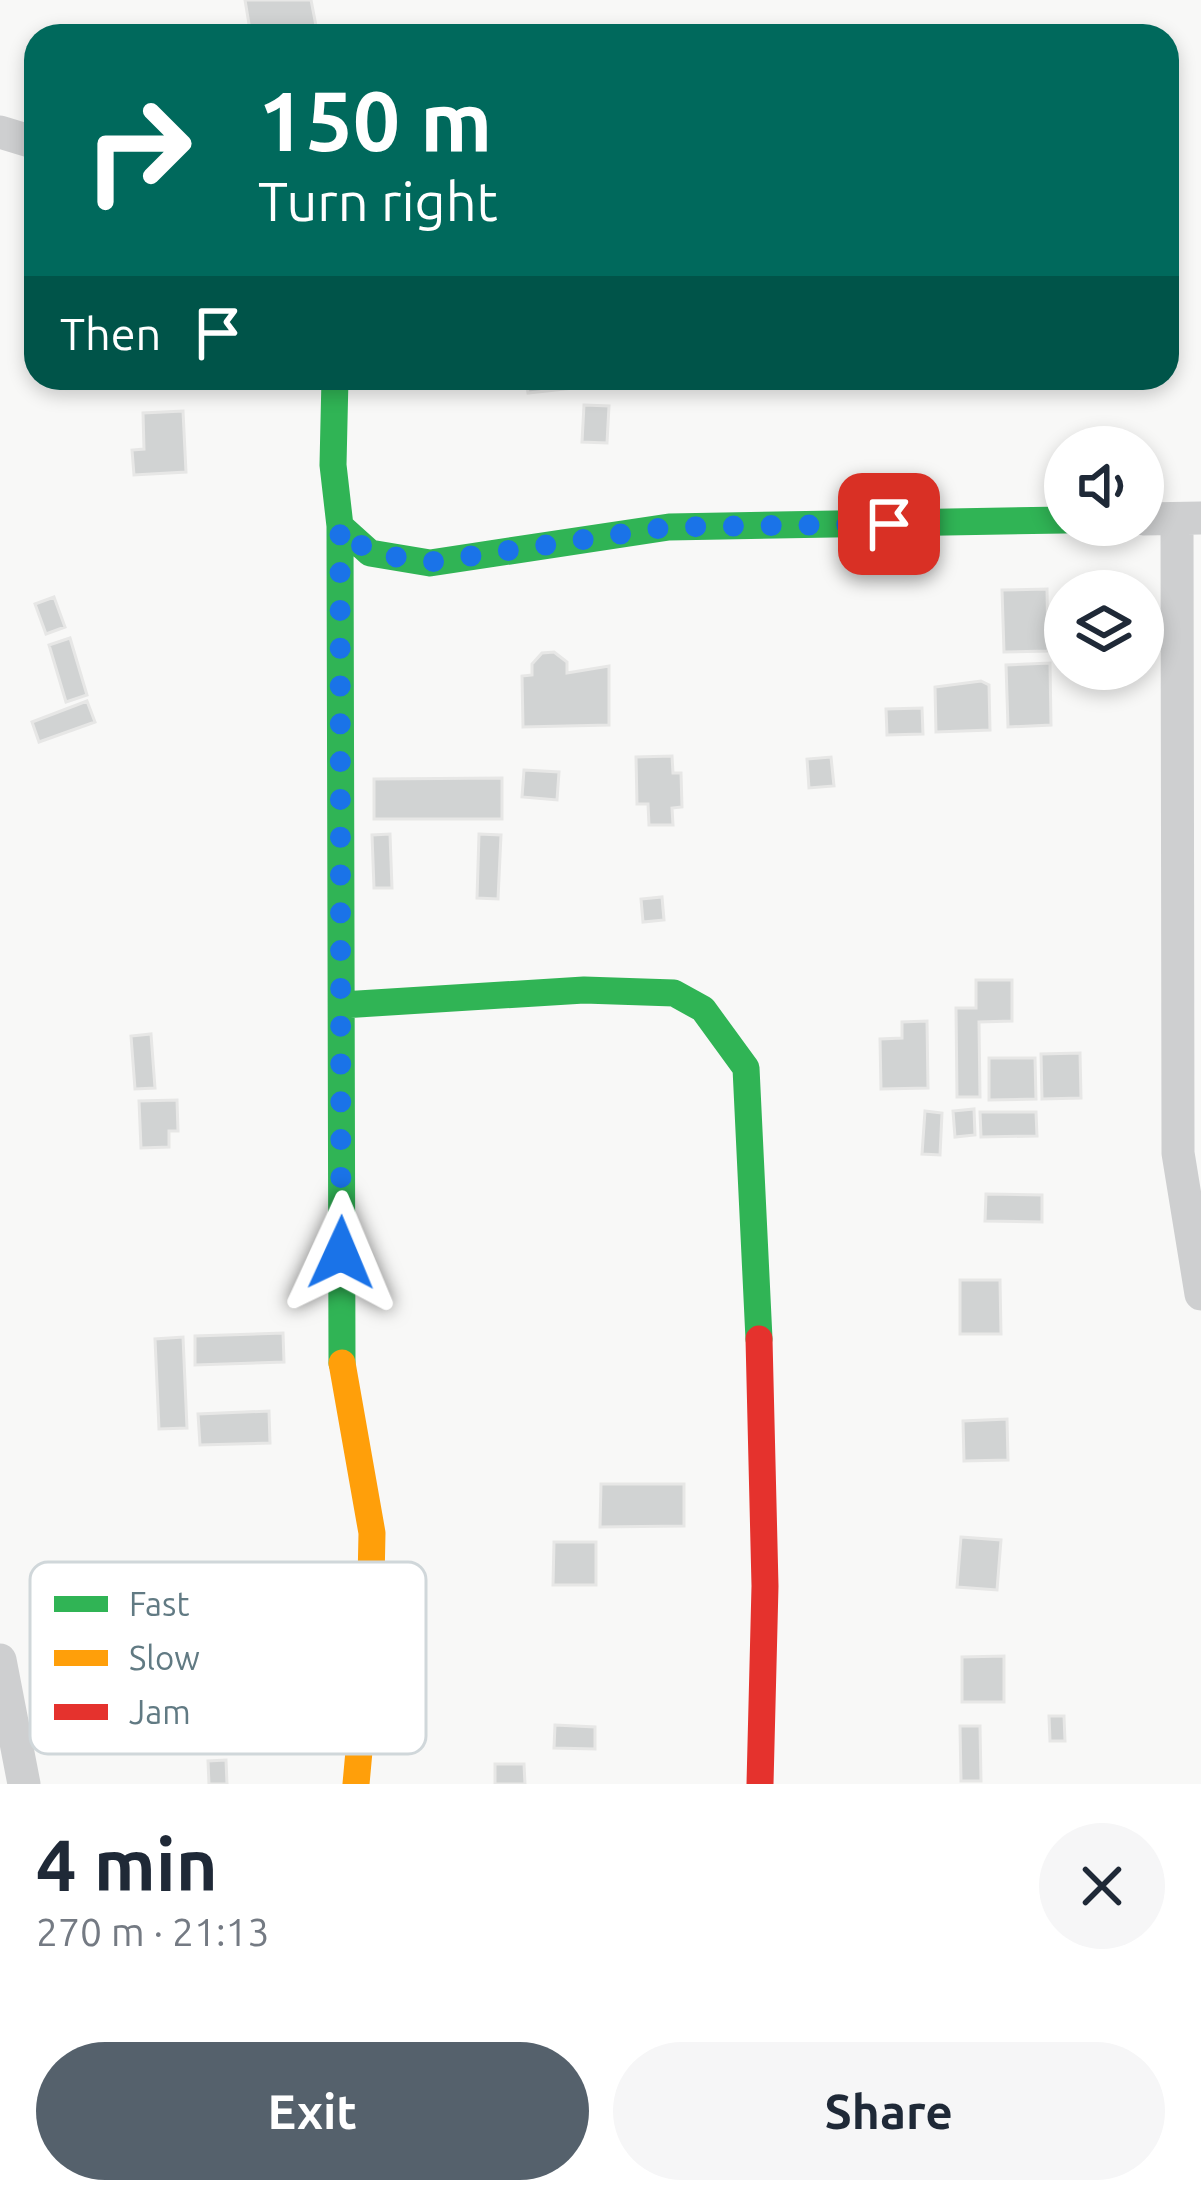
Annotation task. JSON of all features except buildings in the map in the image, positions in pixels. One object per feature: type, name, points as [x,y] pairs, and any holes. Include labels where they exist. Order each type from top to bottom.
[{"type":"street","points":[[335,390],[333,465],[340,526],[342,1381],[366,1453],[376,1538],[374,1562]]},
{"type":"street","points":[[1174,518],[1178,1153],[1201,1294]]},
{"type":"street","points":[[340,526],[370,553],[430,562],[669,527],[1044,520]]},
{"type":"street","points":[[342,1006],[584,990],[674,993],[703,1009],[746,1068],[756,1210],[765,1586],[760,1784]]},
{"type":"street","points":[[0,1660],[24,1784]]},
{"type":"street","points":[[356,1784],[358,1754]]},
{"type":"traffic: fast","points":[[335,390],[333,465],[340,526],[370,553],[430,563],[669,527],[1044,520]]},
{"type":"traffic: fast","points":[[340,526],[342,1363]]},
{"type":"traffic: fast","points":[[342,1005],[584,990],[674,993],[703,1009],[746,1068],[759,1339]]},
{"type":"traffic: slow","points":[[342,1363],[372,1533],[371,1562]]},
{"type":"traffic: slow","points":[[356,1784],[359,1754]]},
{"type":"traffic: jam","points":[[759,1339],[765,1586],[760,1784]]},
{"type":"route","points":[[341,1253],[340,526],[370,553],[430,562],[669,527],[889,524]]}]
